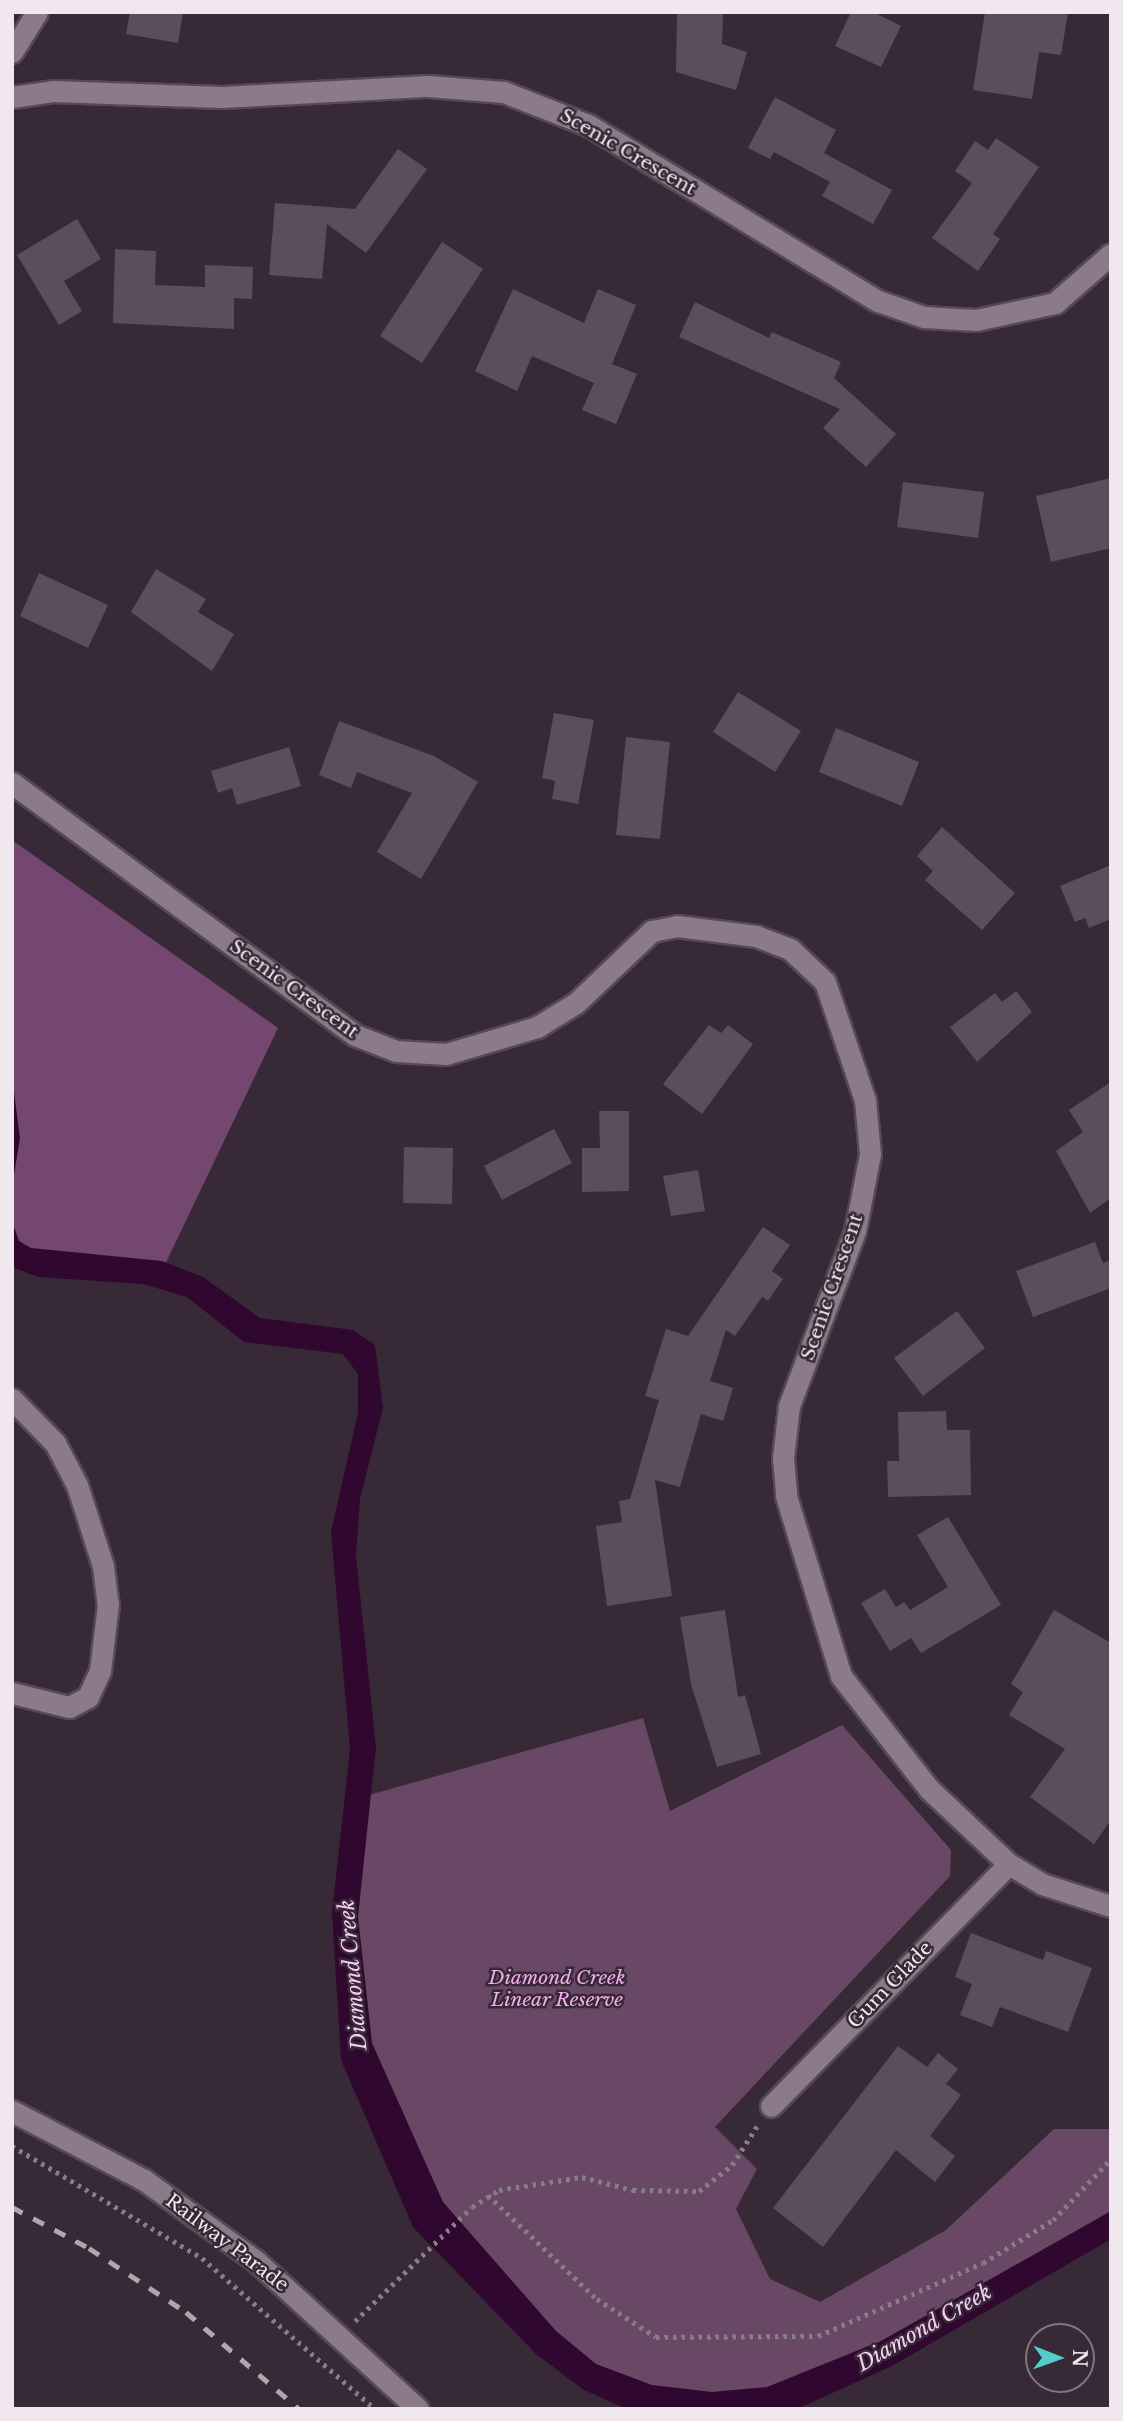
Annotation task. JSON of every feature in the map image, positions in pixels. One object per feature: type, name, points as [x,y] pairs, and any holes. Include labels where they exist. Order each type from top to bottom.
[{"type":"street","points":[[12,52],[37,12]]},
{"type":"street","name":"Scenic Crescent","points":[[12,97],[53,91],[222,97],[428,86],[504,92],[588,125],[878,301],[924,317],[976,320],[1055,303],[1111,254]]},
{"type":"street","name":"Scenic Crescent","points":[[12,783],[355,1035],[396,1051],[446,1054],[537,1027],[576,1003],[652,931],[677,926],[757,936],[790,948],[825,982],[865,1100],[870,1154],[855,1231],[789,1406],[786,1496],[841,1676],[929,1789],[1009,1864],[1042,1884],[1111,1906]]},
{"type":"street","points":[[12,1399],[55,1443],[77,1485],[103,1566],[108,1604],[100,1671],[88,1696],[69,1707],[12,1693]]},
{"type":"street","name":"Gum Glade","points":[[771,2106],[1009,1864]]},
{"type":"street","name":"Railway Parade","points":[[12,2111],[144,2180],[342,2334],[418,2409]]},
{"type":"path","points":[[342,2334],[394,2281],[488,2195],[571,2177],[633,2190],[699,2190],[732,2165],[771,2106]]},
{"type":"path","points":[[12,2146],[202,2258],[375,2409]]},
{"type":"path","points":[[488,2195],[597,2299],[656,2337],[818,2336],[983,2263],[1053,2220],[1111,2159]]},
{"type":"green space","name":"Diamond Creek Linear Reserve","points":[[643,1718],[670,1811],[842,1725],[951,1850],[950,1876],[715,2127],[757,2169],[736,2209],[770,2279],[820,2302],[946,2230],[1054,2129],[1111,2129],[1111,2224],[889,2354],[723,2406],[597,2382],[454,2252],[347,1996],[369,1795]]},
{"type":"shaded area","points":[[12,840],[278,1028],[161,1273],[12,1264]]},
{"type":"water","points":[[12,1077],[20,1138],[12,1187]]},
{"type":"water","name":"Diamond Creek","points":[[12,1221],[19,1241],[31,1248],[162,1261],[203,1277],[260,1318],[353,1330],[375,1345],[383,1408],[360,1499],[356,1556],[376,1747],[358,1917],[372,2043],[443,2202],[556,2331],[596,2364],[652,2385],[712,2392],[767,2387],[881,2341],[1111,2211],[1111,2239],[892,2366],[797,2409],[627,2409],[584,2390],[536,2354],[413,2227],[341,2060],[332,1913],[350,1749],[331,1532],[358,1413],[358,1374],[343,1354],[244,1342],[187,1297],[143,1284],[38,1277],[12,1267]]},
{"type":"building","points":[[130,12],[183,12],[178,43],[126,34]]},
{"type":"building","points":[[851,12],[873,12],[901,26],[881,67],[835,46]]},
{"type":"building","points":[[985,12],[1068,12],[1061,55],[1039,52],[1032,99],[973,90]]},
{"type":"building","points":[[677,13],[723,14],[722,44],[747,52],[736,90],[676,72]]},
{"type":"building","points":[[775,97],[836,130],[824,153],[892,190],[873,224],[822,196],[830,182],[774,152],[770,159],[748,148]]},
{"type":"building","points":[[996,138],[1039,167],[993,234],[1000,239],[978,271],[932,238],[972,183],[955,171],[975,141],[988,150]]},
{"type":"building","points":[[398,149],[427,169],[366,253],[327,224],[322,279],[269,275],[275,203],[355,209]]},
{"type":"building","points":[[77,219],[101,259],[64,281],[82,311],[59,325],[17,255]]},
{"type":"building","points":[[442,242],[483,269],[422,363],[380,336]]},
{"type":"building","points":[[115,249],[156,251],[155,285],[205,287],[205,265],[253,267],[252,299],[234,298],[234,329],[113,323]]},
{"type":"building","points":[[513,289],[584,323],[598,289],[636,305],[612,364],[637,374],[616,424],[582,410],[594,383],[532,356],[517,391],[475,371]]},
{"type":"building","points":[[695,302],[769,338],[772,332],[841,362],[834,378],[896,434],[866,467],[823,428],[840,409],[679,337]]},
{"type":"building","points":[[1111,478],[1111,548],[1051,562],[1036,496]]},
{"type":"building","points":[[903,482],[984,492],[978,538],[897,527]]},
{"type":"building","points":[[156,569],[206,599],[198,612],[234,634],[212,671],[131,612]]},
{"type":"building","points":[[39,573],[108,605],[88,648],[20,616]]},
{"type":"building","points":[[738,692],[801,731],[775,772],[713,732]]},
{"type":"building","points":[[554,713],[594,720],[578,804],[552,799],[555,781],[542,778]]},
{"type":"building","points":[[339,721],[434,756],[478,782],[421,879],[377,852],[412,793],[357,772],[351,788],[319,775]]},
{"type":"building","points":[[836,728],[919,762],[902,806],[819,772]]},
{"type":"building","points":[[626,737],[670,742],[660,839],[616,835]]},
{"type":"building","points":[[289,747],[301,786],[237,805],[232,788],[218,793],[211,771]]},
{"type":"building","points":[[942,827],[1015,893],[982,930],[925,880],[933,871],[917,856]]},
{"type":"building","points":[[1111,865],[1111,919],[1089,928],[1085,918],[1075,922],[1060,886]]},
{"type":"building","points":[[1016,991],[1032,1012],[977,1062],[950,1027],[995,993],[1002,1002]]},
{"type":"building","points":[[709,1025],[721,1033],[728,1025],[753,1044],[702,1114],[663,1084]]},
{"type":"building","points":[[1111,1082],[1111,1198],[1090,1213],[1056,1151],[1083,1132],[1069,1110]]},
{"type":"building","points":[[599,1111],[629,1111],[629,1191],[582,1192],[582,1148],[600,1148]]},
{"type":"building","points":[[554,1129],[572,1163],[502,1200],[484,1166]]},
{"type":"building","points":[[404,1147],[453,1148],[452,1204],[403,1203]]},
{"type":"building","points":[[698,1170],[705,1211],[671,1216],[663,1176]]},
{"type":"building","points":[[763,1227],[790,1245],[772,1271],[783,1279],[768,1301],[762,1297],[735,1336],[726,1330],[710,1381],[733,1388],[723,1421],[701,1414],[680,1487],[655,1480],[672,1596],[607,1606],[596,1526],[622,1522],[619,1501],[630,1499],[659,1400],[645,1396],[666,1329],[688,1336]]},
{"type":"building","points":[[1095,1242],[1103,1263],[1111,1260],[1111,1288],[1033,1317],[1016,1271]]},
{"type":"building","points":[[957,1311],[985,1348],[923,1396],[894,1358]]},
{"type":"building","points":[[946,1411],[947,1430],[970,1430],[971,1495],[888,1497],[887,1461],[899,1461],[898,1412]]},
{"type":"building","points":[[948,1517],[1001,1605],[921,1653],[911,1638],[890,1651],[861,1603],[885,1589],[896,1607],[904,1602],[910,1610],[948,1587],[917,1535]]},
{"type":"building","points":[[725,1610],[738,1697],[745,1695],[761,1754],[717,1767],[691,1684],[680,1617]]},
{"type":"building","points":[[1054,1610],[1111,1643],[1111,1820],[1094,1844],[1030,1797],[1065,1749],[1009,1715],[1023,1692],[1011,1684]]},
{"type":"building","points":[[971,1933],[1043,1960],[1046,1951],[1092,1968],[1068,2032],[1000,2007],[992,2027],[960,2015],[972,1984],[955,1977]]},
{"type":"building","points":[[898,2046],[927,2067],[938,2053],[958,2069],[946,2084],[961,2095],[930,2136],[955,2156],[935,2182],[896,2150],[823,2247],[773,2208]]},
{"type":"railway","points":[[12,2207],[89,2248],[186,2312],[299,2409]]}]
